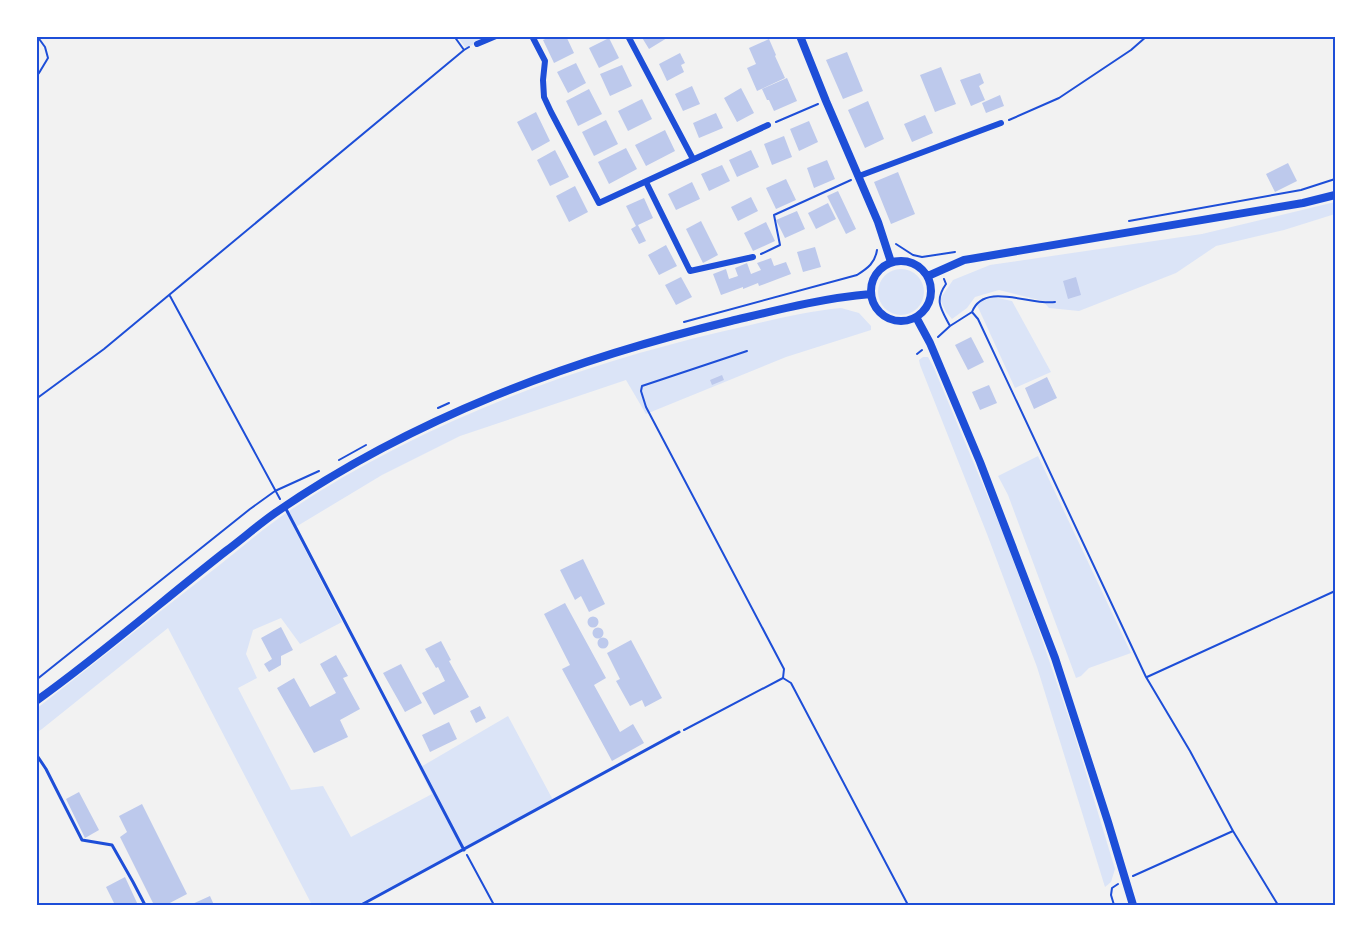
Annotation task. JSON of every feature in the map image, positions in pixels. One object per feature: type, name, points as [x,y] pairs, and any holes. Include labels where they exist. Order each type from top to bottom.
[{"type":"main road","points":[[928,276],[964,260],[1303,203],[1335,195]]},
{"type":"main road","points":[[902,260],[910,262],[928,276],[931,286],[929,303],[925,310],[916,317],[899,321],[890,319],[879,312],[874,305],[871,294],[874,276],[891,262],[902,260]]},
{"type":"main road","points":[[36,701],[97,656],[197,574],[284,507],[371,453],[527,382],[588,361],[693,331],[799,305],[845,296],[871,294]]},
{"type":"main road","points":[[916,317],[930,343],[988,480],[1055,658],[1129,878],[1132,905]]},
{"type":"street","points":[[477,44],[496,36]]},
{"type":"street","points":[[532,36],[545,61],[544,97],[599,203],[768,125]]},
{"type":"street","points":[[627,36],[693,159]]},
{"type":"street","points":[[800,36],[878,222],[891,262]]},
{"type":"street","points":[[859,176],[1001,123]]},
{"type":"street","points":[[646,182],[690,271],[753,257]]},
{"type":"lane","points":[[284,507],[465,850]]},
{"type":"lane","points":[[361,905],[679,732]]},
{"type":"lane","points":[[36,753],[82,840],[112,845],[145,905]]},
{"type":"path","points":[[36,77],[48,58],[45,47],[37,36]]},
{"type":"path","points":[[36,399],[170,296],[464,50],[454,36]]},
{"type":"path","points":[[1001,123],[1059,98],[1131,50],[1146,36]]},
{"type":"path","points":[[768,125],[826,101]]},
{"type":"path","points":[[753,257],[780,245],[774,215],[859,176]]},
{"type":"path","points":[[1124,222],[1301,190],[1335,179]]},
{"type":"path","points":[[679,323],[858,275],[873,263],[876,250],[896,243],[913,255],[922,257],[958,251]]},
{"type":"path","points":[[935,255],[946,284],[938,300],[950,326]]},
{"type":"path","points":[[170,296],[275,491]]},
{"type":"path","points":[[930,343],[950,326],[972,312],[979,301],[992,296],[1038,303],[1055,302]]},
{"type":"path","points":[[972,312],[978,319],[1146,677],[1190,751],[1233,831],[1278,905]]},
{"type":"path","points":[[747,351],[642,386],[641,391],[646,407],[784,669],[783,678]]},
{"type":"path","points":[[431,412],[452,402]]},
{"type":"path","points":[[339,460],[369,443]]},
{"type":"path","points":[[36,680],[250,508],[275,491],[319,471]]},
{"type":"path","points":[[1146,677],[1335,591]]},
{"type":"path","points":[[679,732],[783,678]]},
{"type":"path","points":[[783,678],[791,683],[908,905]]},
{"type":"path","points":[[1114,905],[1111,896],[1112,888],[1129,878],[1233,831]]},
{"type":"path","points":[[465,850],[494,905]]},
{"type":"shaded area","points":[[457,36],[491,36],[466,48]]},
{"type":"shaded area","points":[[1335,202],[1335,214],[1284,230],[1216,246],[1176,273],[1079,311],[1049,308],[1043,301],[999,290],[975,297],[967,308],[952,319],[940,299],[953,280],[990,265],[1202,234]]},
{"type":"shaded area","points":[[901,269],[917,276],[924,292],[917,308],[901,315],[885,308],[878,292],[885,276]]},
{"type":"shaded area","points":[[993,297],[1012,301],[1051,372],[1015,388],[977,305]]},
{"type":"shaded area","points":[[841,308],[859,313],[871,326],[871,330],[786,357],[646,414],[626,380],[460,436],[382,475],[294,528],[342,622],[300,644],[281,618],[253,630],[246,654],[257,678],[238,688],[291,790],[323,786],[351,837],[432,794],[419,768],[508,716],[553,800],[357,905],[312,905],[168,628],[36,733],[36,709],[289,511],[390,451],[496,402],[607,363],[720,332],[795,315]]},
{"type":"shaded area","points":[[928,357],[934,368],[1003,533],[1036,622],[1073,730],[1115,869],[1111,882],[1105,887],[1037,667],[920,365],[919,360]]},
{"type":"shaded area","points":[[1038,456],[1131,653],[1089,668],[1076,678],[1008,495],[998,476]]},
{"type":"building","points":[[552,36],[566,36],[574,53],[554,63],[543,40]]},
{"type":"building","points":[[641,36],[666,36],[667,38],[649,49]]},
{"type":"building","points":[[609,38],[619,58],[599,68],[589,48]]},
{"type":"building","points":[[769,39],[785,78],[757,91],[747,68],[756,64],[749,48]]},
{"type":"building","points":[[847,52],[863,91],[843,99],[826,60]]},
{"type":"building","points":[[680,53],[685,63],[681,65],[684,72],[667,81],[659,64]]},
{"type":"building","points":[[576,63],[586,83],[568,93],[557,72]]},
{"type":"building","points":[[622,65],[632,86],[610,96],[600,74]]},
{"type":"building","points":[[941,67],[956,104],[935,112],[920,75]]},
{"type":"building","points":[[980,73],[984,83],[979,86],[985,100],[971,106],[960,80]]},
{"type":"building","points":[[787,78],[797,101],[774,111],[762,89]]},
{"type":"building","points":[[692,86],[700,104],[683,111],[675,94]]},
{"type":"building","points":[[741,88],[754,113],[737,122],[724,98]]},
{"type":"building","points":[[589,89],[602,114],[578,126],[566,101]]},
{"type":"building","points":[[1000,95],[1004,106],[986,113],[982,103]]},
{"type":"building","points":[[642,99],[652,119],[628,131],[618,111]]},
{"type":"building","points":[[868,101],[884,139],[865,148],[848,110]]},
{"type":"building","points":[[536,112],[550,141],[532,151],[517,122]]},
{"type":"building","points":[[716,113],[723,128],[699,138],[693,123]]},
{"type":"building","points":[[925,115],[933,133],[912,142],[904,124]]},
{"type":"building","points":[[606,120],[618,144],[594,156],[582,132]]},
{"type":"building","points":[[809,121],[818,142],[799,151],[790,129]]},
{"type":"building","points":[[665,130],[675,151],[646,166],[635,145]]},
{"type":"building","points":[[784,136],[792,157],[772,165],[764,144]]},
{"type":"building","points":[[626,148],[637,169],[609,184],[598,162]]},
{"type":"building","points":[[555,150],[569,177],[550,186],[537,160]]},
{"type":"building","points":[[751,150],[759,167],[737,177],[729,160]]},
{"type":"building","points":[[827,160],[835,179],[814,188],[807,168]]},
{"type":"building","points":[[1288,163],[1297,181],[1275,192],[1266,174]]},
{"type":"building","points":[[722,165],[730,181],[709,191],[701,174]]},
{"type":"building","points":[[898,172],[915,214],[891,224],[874,182]]},
{"type":"building","points":[[786,179],[796,200],[776,209],[766,188]]},
{"type":"building","points":[[692,182],[700,199],[676,210],[668,194]]},
{"type":"building","points":[[575,186],[588,212],[569,222],[556,196]]},
{"type":"building","points":[[838,191],[856,229],[846,234],[827,196]]},
{"type":"building","points":[[751,197],[758,211],[738,221],[731,207]]},
{"type":"building","points":[[644,198],[653,218],[638,225],[646,241],[639,244],[631,229],[636,226],[626,206]]},
{"type":"building","points":[[828,203],[836,219],[816,229],[808,213]]},
{"type":"building","points":[[797,211],[805,229],[785,238],[776,220]]},
{"type":"building","points":[[701,221],[718,255],[703,263],[686,229]]},
{"type":"building","points":[[766,222],[775,241],[753,251],[744,233]]},
{"type":"building","points":[[666,245],[677,266],[659,275],[648,255]]},
{"type":"building","points":[[815,247],[821,267],[803,272],[797,252]]},
{"type":"building","points":[[771,258],[774,266],[786,262],[791,274],[759,286],[758,283],[721,295],[713,274],[726,269],[729,279],[738,276],[735,268],[747,263],[751,274],[761,270],[757,263]]},
{"type":"building","points":[[681,277],[692,297],[676,305],[665,285]]},
{"type":"building","points":[[1076,277],[1081,295],[1068,299],[1063,281]]},
{"type":"building","points":[[971,337],[984,362],[968,370],[955,345]]},
{"type":"building","points":[[722,375],[724,380],[712,385],[710,380]]},
{"type":"building","points":[[1047,377],[1057,398],[1034,409],[1025,388]]},
{"type":"building","points":[[989,385],[997,403],[980,410],[972,392]]},
{"type":"building","points":[[583,559],[605,604],[589,612],[581,596],[575,600],[560,570]]},
{"type":"building","points":[[565,603],[606,678],[594,685],[620,732],[633,724],[644,743],[612,761],[562,669],[570,665],[544,614]]},
{"type":"building","points":[[593,616],[599,622],[593,628],[587,622]]},
{"type":"building","points":[[281,627],[293,650],[281,656],[281,665],[269,672],[264,664],[272,659],[261,638]]},
{"type":"building","points":[[598,628],[602,629],[602,637],[598,638],[594,637],[593,633],[594,629]]},
{"type":"building","points":[[603,638],[607,639],[607,647],[603,648],[599,647],[598,643],[599,639]]},
{"type":"building","points":[[631,640],[662,698],[645,707],[642,700],[630,706],[616,681],[620,679],[607,653]]},
{"type":"building","points":[[441,641],[469,697],[434,715],[422,693],[445,681],[425,649]]},
{"type":"building","points":[[336,655],[348,676],[343,678],[360,709],[340,720],[348,737],[314,753],[277,688],[294,678],[310,707],[336,693],[320,664]]},
{"type":"building","points":[[401,664],[422,703],[405,712],[383,673]]},
{"type":"building","points":[[480,706],[486,718],[476,723],[470,711]]},
{"type":"building","points":[[449,722],[457,739],[430,752],[422,735]]},
{"type":"building","points":[[79,792],[99,830],[85,838],[66,799]]},
{"type":"building","points":[[142,804],[187,894],[166,905],[154,905],[120,837],[127,832],[119,816]]},
{"type":"building","points":[[125,877],[138,905],[115,905],[106,887]]},
{"type":"building","points":[[210,896],[214,905],[190,905]]}]
